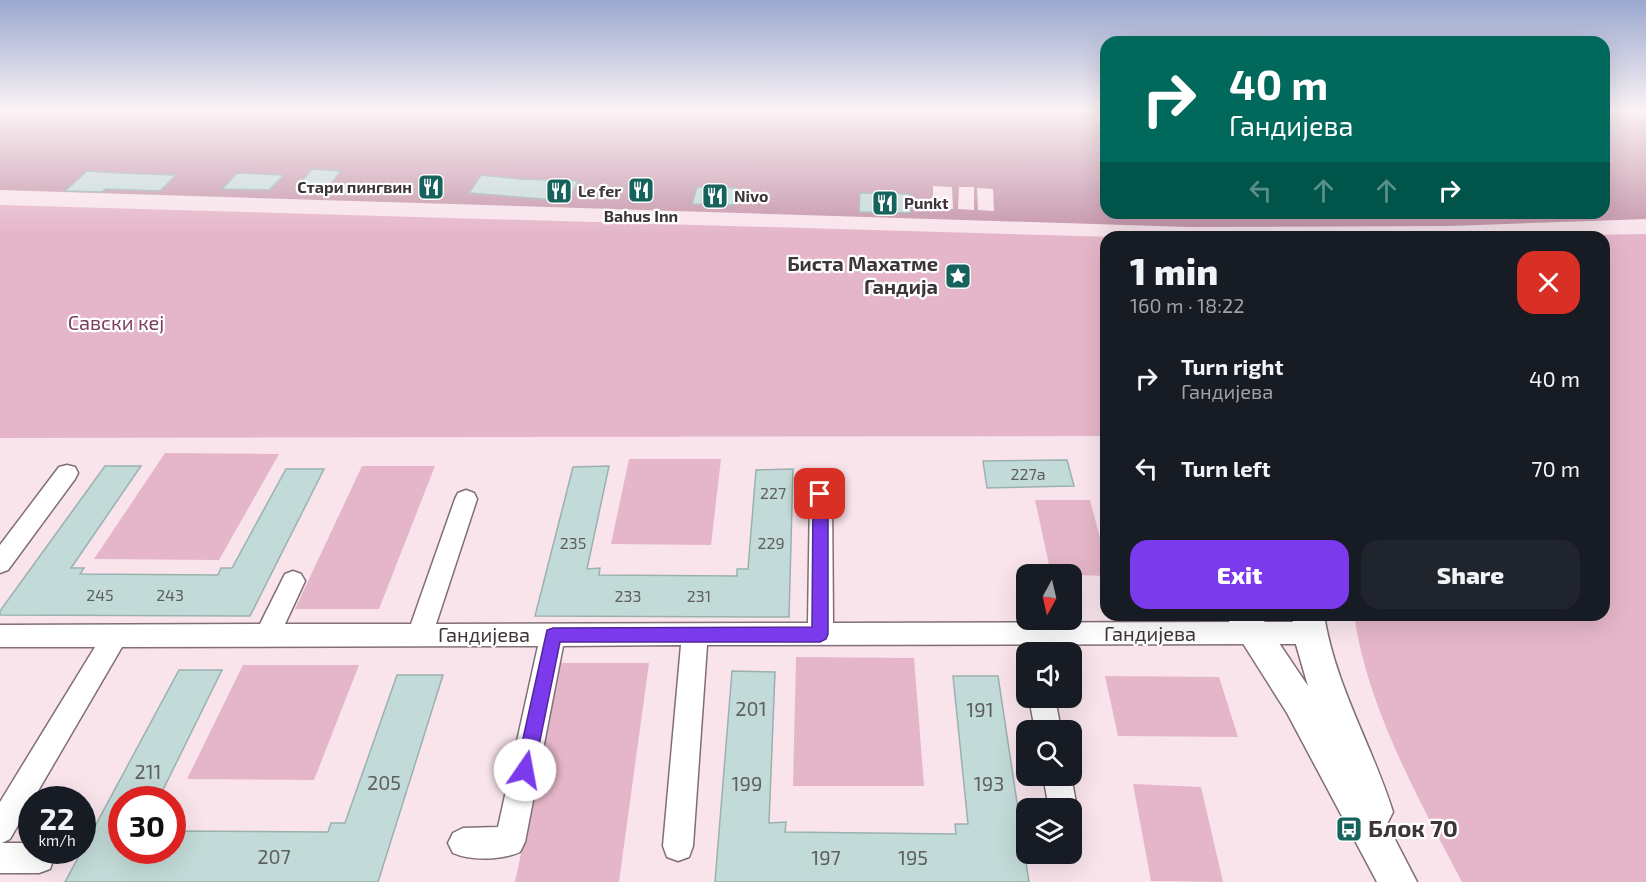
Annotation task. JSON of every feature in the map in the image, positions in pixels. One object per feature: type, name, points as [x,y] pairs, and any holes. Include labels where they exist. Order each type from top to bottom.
[{"type":"street","points":[[0,563],[68,473]]},
{"type":"street","points":[[820,494],[820,634]]},
{"type":"street","points":[[420,635],[466,499]]},
{"type":"street","points":[[268,635],[293,581]]},
{"type":"street","name":"Гандијева","points":[[1249,624],[1292,688],[1355,806],[1390,865]]},
{"type":"street","name":"Гандијева","points":[[1044,642],[1249,624],[1308,624],[1325,686],[1372,804],[1390,865]]},
{"type":"street","name":"Гандијева","points":[[0,636],[820,634],[1016,642]]},
{"type":"street","points":[[463,843],[510,842],[553,635]]},
{"type":"street","points":[[678,846],[695,635]]},
{"type":"street","points":[[0,829],[116,636]]},
{"type":"street","points":[[0,858],[18,858]]},
{"type":"green space","name":"Савски кеј","points":[[0,205],[1100,237],[1100,436],[0,438]]},
{"type":"green space","points":[[1646,234],[1646,882],[1462,882],[1412,786],[1383,718],[1370,684],[1355,621],[1610,621],[1610,235]]},
{"type":"green space","points":[[165,453],[279,454],[219,560],[94,559]]},
{"type":"green space","points":[[629,459],[721,459],[711,545],[611,544]]},
{"type":"green space","points":[[362,466],[435,466],[379,609],[295,609]]},
{"type":"green space","points":[[1035,500],[1090,500],[1100,538],[1100,576],[1082,575],[1082,564],[1049,564]]},
{"type":"green space","points":[[796,657],[914,658],[924,786],[793,786]]},
{"type":"green space","points":[[561,663],[649,663],[619,882],[515,882]]},
{"type":"green space","points":[[243,665],[359,665],[314,780],[187,779]]},
{"type":"green space","points":[[1105,676],[1219,677],[1238,737],[1118,736]]},
{"type":"green space","points":[[1133,784],[1201,787],[1223,882],[1151,881]]},
{"type":"shaded area","points":[[0,151],[1100,151],[1100,219],[1610,219],[1610,151],[1646,151],[1646,219],[1448,226],[1189,227],[0,190]]},
{"type":"pier","points":[[933,186],[952,187],[953,209],[933,209]]},
{"type":"pier","points":[[959,187],[974,187],[974,210],[958,209]]},
{"type":"pier","points":[[977,188],[993,189],[994,211],[978,210]]},
{"type":"building","points":[[312,169],[341,171],[325,191],[295,189]]},
{"type":"building","points":[[87,171],[176,175],[160,191],[106,189],[102,192],[65,191]]},
{"type":"building","points":[[237,173],[284,175],[269,190],[222,189]]},
{"type":"building","points":[[481,175],[578,181],[568,201],[469,193]]},
{"type":"building","name":"Nivo","points":[[697,187],[737,188],[733,205],[692,204]]},
{"type":"building","name":"Punkt","points":[[860,193],[910,194],[911,213],[859,212]]},
{"type":"building","points":[[1067,460],[1074,486],[987,488],[983,461]]},
{"type":"building","points":[[105,466],[141,466],[71,568],[84,568],[80,574],[218,575],[221,568],[232,568],[286,469],[324,469],[250,616],[0,615],[0,611]]},
{"type":"building","points":[[609,466],[587,569],[600,568],[599,575],[737,576],[737,569],[748,569],[756,470],[793,469],[789,617],[535,616],[573,467]]},
{"type":"building","points":[[179,670],[222,670],[165,786],[117,786]]},
{"type":"building","points":[[732,671],[775,672],[769,823],[786,822],[785,832],[956,834],[955,824],[968,824],[953,676],[998,676],[1016,798],[1016,864],[1026,864],[1029,882],[715,882]]},
{"type":"building","points":[[397,675],[443,675],[378,882],[65,882],[75,864],[96,864],[96,824],[108,802],[108,864],[186,864],[186,831],[328,832],[331,823],[345,823]]},
{"type":"place","name":"Стари пингвин","points":[[431,187]]},
{"type":"place","name":"Bahus Inn","points":[[641,190]]},
{"type":"place","name":"Le fer","points":[[559,191]]},
{"type":"place","name":"Nivo","points":[[715,196]]},
{"type":"place","name":"Punkt","points":[[885,203]]},
{"type":"place","name":"Биста Махатме Гандија","points":[[958,276]]},
{"type":"place","name":"Блок 70","points":[[1349,829]]},
{"type":"route","points":[[525,770],[553,635],[820,634],[820,494]]}]
